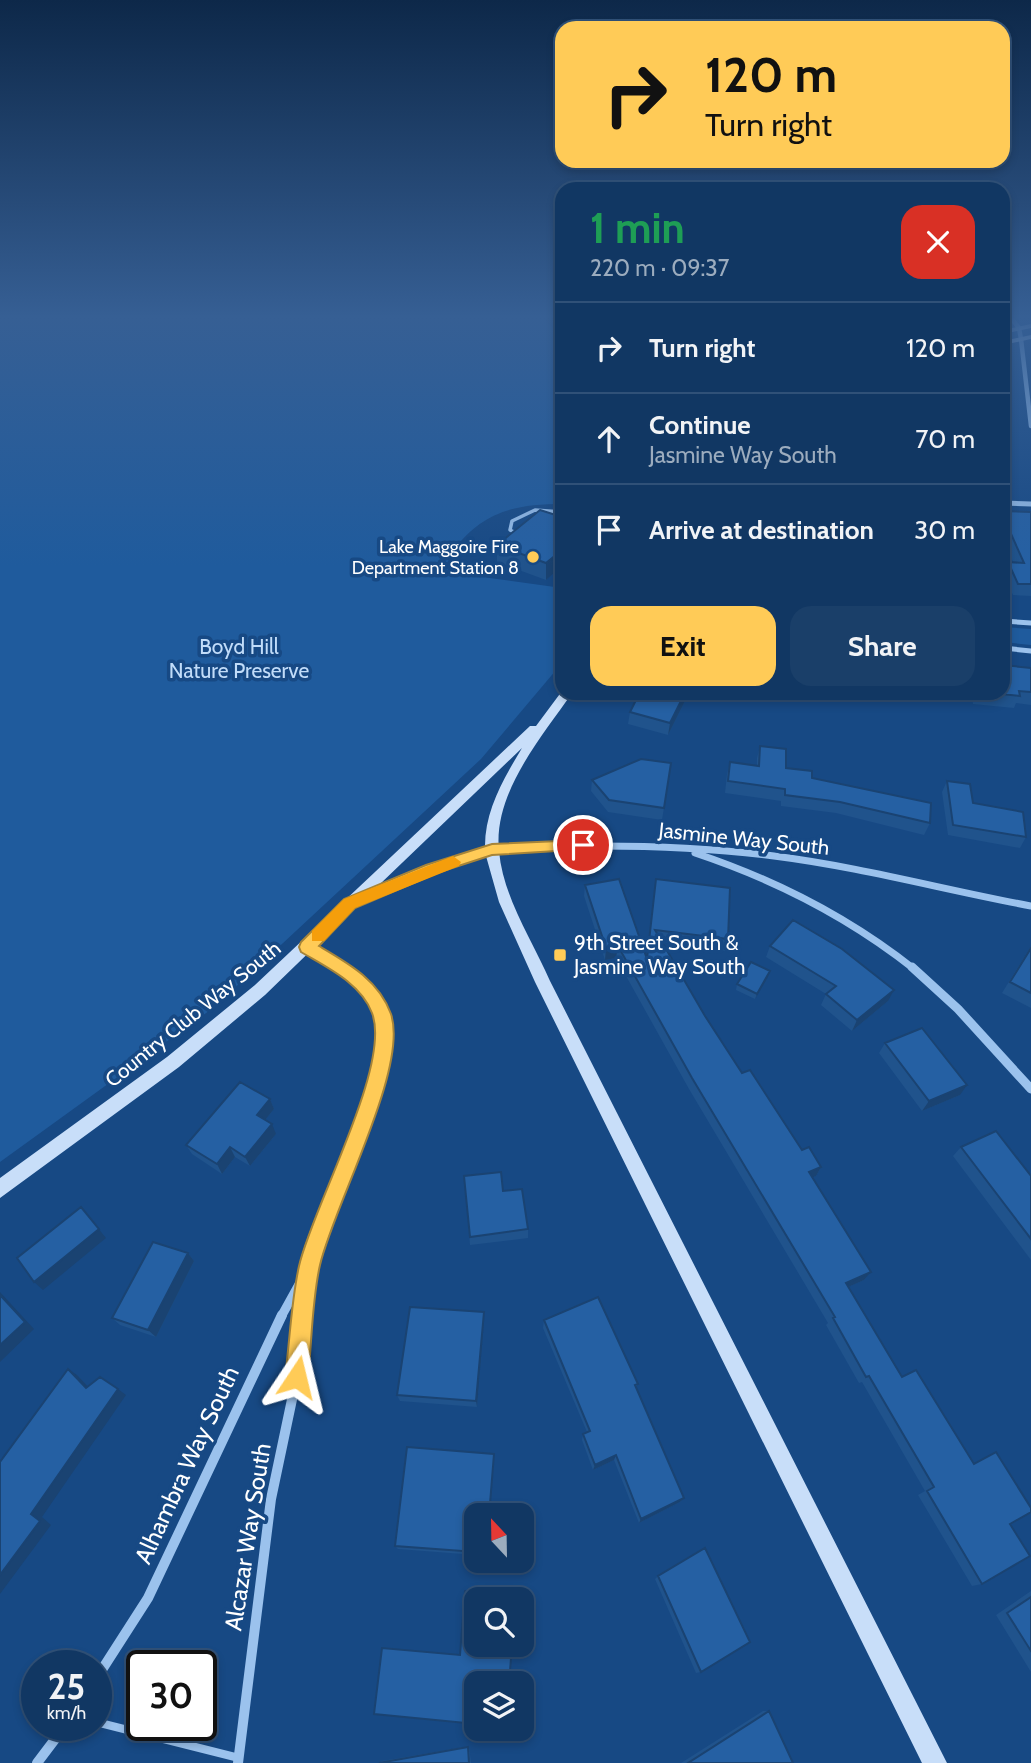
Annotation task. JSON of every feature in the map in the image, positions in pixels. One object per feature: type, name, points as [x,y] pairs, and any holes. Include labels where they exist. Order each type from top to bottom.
[{"type":"main road","points":[[561,700],[512,774],[498,810],[492,849],[502,892],[543,982],[935,1763]]},
{"type":"main road","points":[[350,904],[549,716]]},
{"type":"main road","name":"Country Club Way South","points":[[0,1189],[173,1062],[307,947],[350,904],[432,869],[492,849]]},
{"type":"street","points":[[1028,401],[1031,426]]},
{"type":"street","points":[[1010,503],[1031,504]]},
{"type":"street","points":[[1010,622],[1031,623]]},
{"type":"street","points":[[1010,649],[1031,651]]},
{"type":"street","name":"Jasmine Way South","points":[[492,849],[629,844],[734,851],[817,862],[1031,906]]},
{"type":"street","points":[[685,849],[753,870],[814,900],[870,934],[913,967],[966,1014],[1031,1089]]},
{"type":"street","name":"Alcazar Way South","points":[[239,1760],[271,1499],[302,1352],[310,1265],[374,1089],[383,1048],[383,1016],[373,995],[349,973],[307,947]]},
{"type":"street","name":"Alhambra Way South","points":[[112,1654],[148,1598],[265,1346],[310,1265]]},
{"type":"street","points":[[37,1763],[54,1741]]},
{"type":"lane","points":[[520,535],[510,530],[512,521],[535,510],[555,511]]},
{"type":"lane","points":[[112,1726],[239,1760]]},
{"type":"green space","name":"Boyd Hill Nature Preserve","points":[[0,401],[555,401],[555,504],[529,506],[500,513],[476,527],[453,551],[459,567],[475,576],[555,587],[555,671],[481,759],[213,1008],[0,1162]]},
{"type":"green space","points":[[1010,628],[1031,629],[1031,645],[1010,643]]},
{"type":"building","points":[[540,510],[555,515],[555,556],[546,563],[497,545]]},
{"type":"building","points":[[1010,511],[1031,512],[1031,584],[1018,584],[1010,566],[1010,562],[1024,563],[1010,532]]},
{"type":"building","points":[[1010,666],[1031,668],[1031,692],[1019,691],[1020,696],[1010,695]]},
{"type":"building","points":[[636,700],[682,700],[670,723],[630,712]]},
{"type":"building","points":[[760,746],[786,749],[786,768],[812,771],[812,778],[931,803],[930,823],[840,802],[785,795],[785,789],[728,781],[730,762],[759,766]]},
{"type":"building","points":[[641,759],[671,763],[664,808],[609,800],[592,780]]},
{"type":"building","points":[[947,781],[970,784],[973,803],[1023,812],[1026,837],[953,825]]},
{"type":"building","points":[[619,879],[647,959],[656,879],[730,888],[728,939],[655,930],[742,1073],[750,1070],[802,1150],[809,1147],[821,1167],[809,1172],[871,1272],[846,1283],[902,1377],[916,1370],[974,1464],[996,1452],[1031,1508],[1031,1512],[1010,1524],[1030,1556],[982,1584],[927,1491],[934,1487],[869,1376],[866,1377],[833,1318],[835,1317],[692,1078],[618,946],[606,948],[585,885]]},
{"type":"building","points":[[793,920],[842,949],[894,990],[857,1020],[826,994],[836,986],[770,946]]},
{"type":"building","points":[[1031,948],[1031,993],[1010,982]]},
{"type":"building","points":[[751,962],[770,971],[757,994],[737,984]]},
{"type":"building","points":[[922,1028],[967,1085],[929,1101],[885,1043]]},
{"type":"building","points":[[240,1082],[270,1099],[257,1115],[272,1124],[245,1157],[230,1147],[217,1164],[186,1145]]},
{"type":"building","points":[[996,1131],[1031,1176],[1031,1239],[961,1147]]},
{"type":"building","points":[[501,1172],[503,1191],[522,1189],[528,1229],[470,1237],[464,1176]]},
{"type":"building","points":[[81,1207],[99,1229],[34,1282],[17,1258]]},
{"type":"building","points":[[153,1242],[188,1253],[148,1330],[112,1318]]},
{"type":"building","points":[[0,1295],[25,1322],[0,1345]]},
{"type":"building","points":[[598,1297],[638,1384],[635,1385],[684,1498],[641,1519],[616,1455],[595,1465],[583,1434],[590,1431],[544,1320]]},
{"type":"building","points":[[410,1307],[484,1312],[476,1401],[397,1395]]},
{"type":"building","points":[[68,1369],[86,1388],[100,1377],[118,1389],[31,1514],[40,1521],[0,1575],[0,1462]]},
{"type":"building","points":[[407,1447],[494,1454],[490,1503],[464,1503],[464,1551],[395,1546]]},
{"type":"building","points":[[705,1548],[750,1642],[701,1672],[658,1576]]},
{"type":"building","points":[[1031,1597],[1031,1651],[1007,1613]]},
{"type":"building","points":[[464,1604],[464,1657],[511,1657],[510,1671],[464,1671],[464,1723],[374,1714],[382,1648],[460,1655]]},
{"type":"building","points":[[769,1711],[793,1763],[688,1763]]},
{"type":"building","points":[[468,1747],[469,1763],[379,1763]]},
{"type":"slow traffic","points":[[318,936],[350,904],[453,862]]},
{"type":"place","name":"Lake Maggoire Fire Department Station 8","points":[[533,557]]},
{"type":"place","name":"9th Street South & Jasmine Way South","points":[[560,955]]},
{"type":"route","points":[[297,1377],[310,1265],[374,1089],[383,1048],[383,1016],[373,995],[349,973],[307,947],[350,904],[432,869],[492,849],[583,845]]}]
